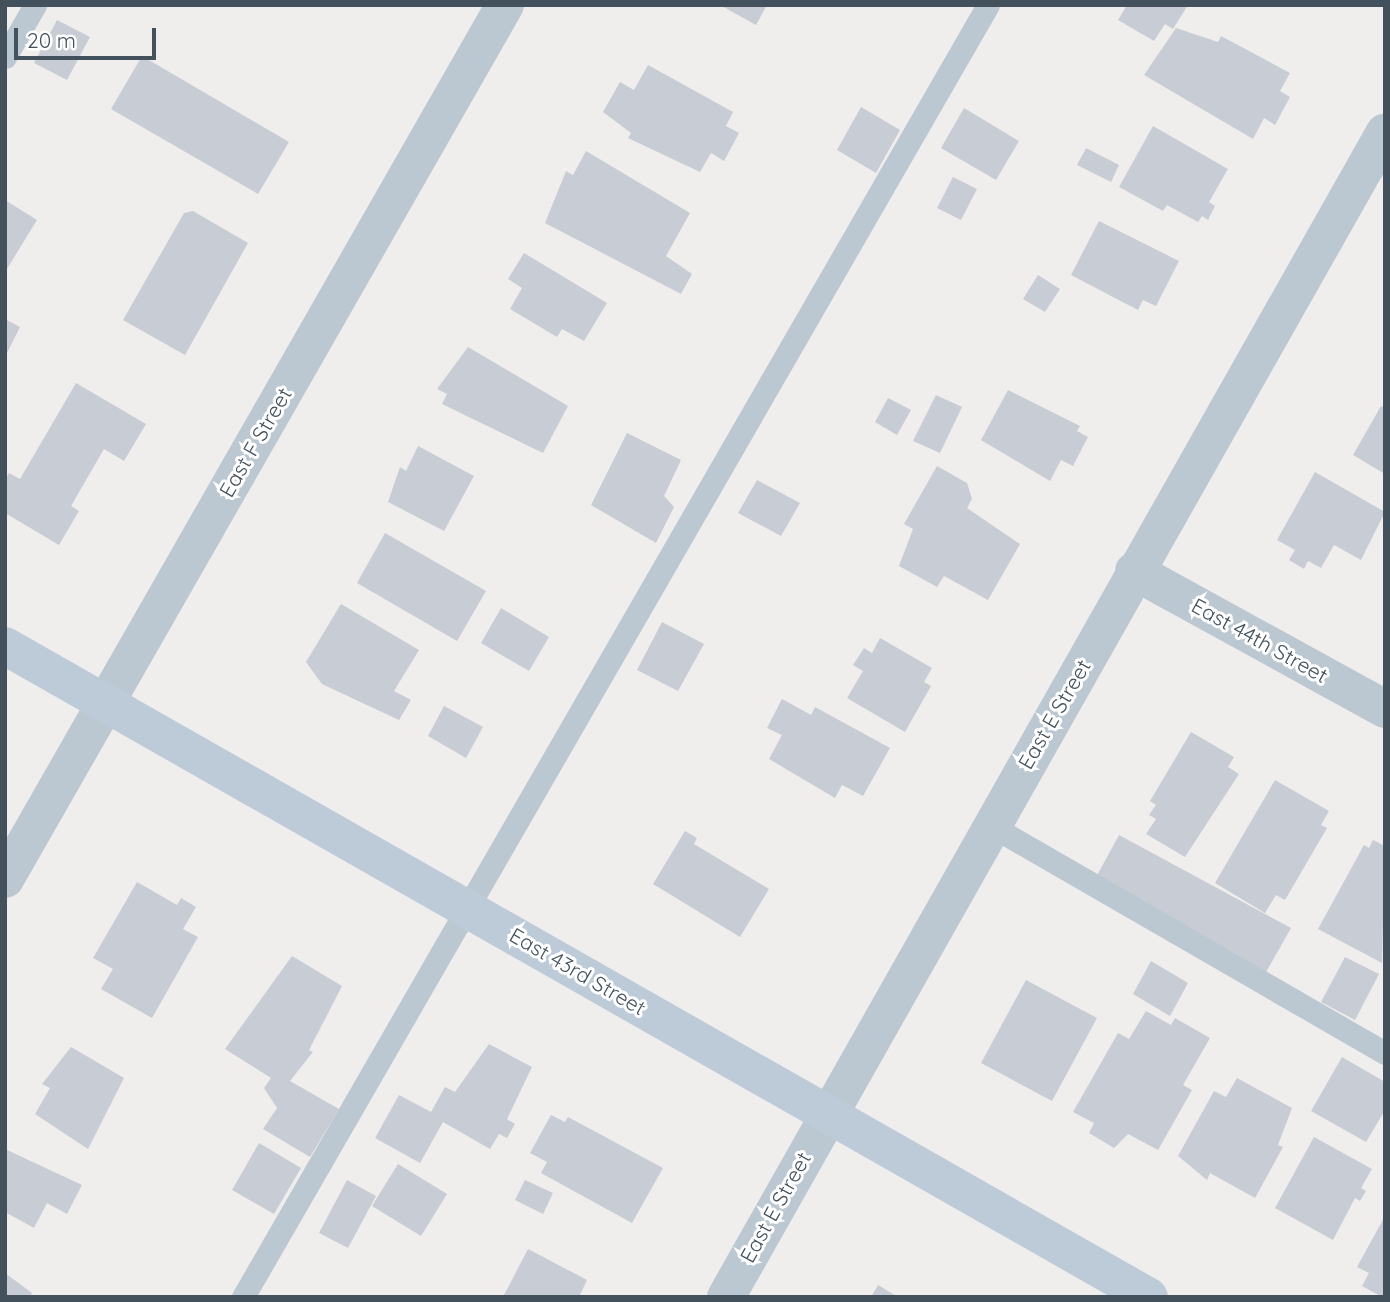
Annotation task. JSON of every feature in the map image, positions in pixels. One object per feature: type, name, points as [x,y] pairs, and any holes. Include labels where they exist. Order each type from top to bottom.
[{"type":"street","name":"East F Street","points":[[5,879],[505,5]]},
{"type":"street","name":"East E Street","points":[[726,1297],[827,1112],[1385,132]]},
{"type":"street","name":"East 44th Street","points":[[1135,571],[1385,709]]},
{"type":"street","name":"East 43rd Street","points":[[5,646],[1149,1297]]},
{"type":"lane","points":[[5,57],[36,5]]},
{"type":"lane","points":[[243,1297],[464,906],[988,5]]},
{"type":"lane","points":[[990,825],[1385,1053]]},
{"type":"building","points":[[720,5],[767,5],[756,25]]},
{"type":"building","points":[[1127,5],[1188,5],[1173,29],[1165,24],[1154,41],[1118,20]]},
{"type":"building","points":[[57,20],[90,37],[67,80],[34,63]]},
{"type":"building","points":[[1176,28],[1218,42],[1221,36],[1290,73],[1280,91],[1290,97],[1275,125],[1264,118],[1253,139],[1144,75]]},
{"type":"building","points":[[142,56],[289,142],[258,194],[111,109]]},
{"type":"building","points":[[648,65],[733,112],[726,126],[739,133],[724,161],[711,153],[700,172],[628,138],[631,133],[603,112],[620,82],[634,90]]},
{"type":"building","points":[[861,107],[900,130],[876,173],[837,150]]},
{"type":"building","points":[[964,108],[1019,141],[996,180],[941,148]]},
{"type":"building","points":[[1153,126],[1228,169],[1209,202],[1215,206],[1208,220],[1202,216],[1198,222],[1167,205],[1163,211],[1119,187]]},
{"type":"building","points":[[1086,148],[1119,165],[1111,182],[1077,165]]},
{"type":"building","points":[[586,151],[690,213],[666,256],[692,274],[681,294],[545,223],[566,171],[573,175]]},
{"type":"building","points":[[953,177],[977,189],[961,220],[937,208]]},
{"type":"building","points":[[5,200],[37,220],[5,272]]},
{"type":"building","points":[[193,211],[248,243],[185,355],[123,320],[184,213]]},
{"type":"building","points":[[1099,221],[1179,261],[1156,306],[1143,300],[1138,310],[1071,275]]},
{"type":"building","points":[[524,253],[607,303],[584,341],[562,329],[557,337],[510,309],[522,288],[508,279]]},
{"type":"building","points":[[1038,275],[1060,289],[1045,312],[1023,299]]},
{"type":"building","points":[[5,319],[20,327],[5,357]]},
{"type":"building","points":[[468,347],[568,406],[543,453],[442,404],[447,394],[437,389]]},
{"type":"building","points":[[76,383],[146,424],[124,461],[104,449],[71,506],[79,511],[59,545],[5,513],[5,480],[9,473],[20,479]]},
{"type":"building","points":[[1008,390],[1080,426],[1077,431],[1088,437],[1073,466],[1061,460],[1050,481],[981,440]]},
{"type":"building","points":[[936,395],[962,407],[940,453],[913,441]]},
{"type":"building","points":[[888,398],[911,410],[897,435],[875,422]]},
{"type":"building","points":[[1381,406],[1385,408],[1385,474],[1353,455]]},
{"type":"building","points":[[627,433],[681,460],[664,496],[674,507],[656,543],[591,505]]},
{"type":"building","points":[[418,446],[474,476],[444,531],[388,502],[400,467],[406,471]]},
{"type":"building","points":[[937,466],[967,483],[972,499],[967,508],[1020,544],[988,600],[944,576],[937,587],[899,566],[913,529],[904,524]]},
{"type":"building","points":[[1315,472],[1385,512],[1361,560],[1334,545],[1321,568],[1308,561],[1304,569],[1289,560],[1295,550],[1277,540]]},
{"type":"building","points":[[757,480],[800,503],[781,536],[738,513]]},
{"type":"building","points":[[385,533],[486,591],[457,641],[357,583]]},
{"type":"building","points":[[341,604],[419,650],[394,691],[411,700],[399,720],[322,684],[306,662]]},
{"type":"building","points":[[501,608],[549,637],[529,671],[481,643]]},
{"type":"building","points":[[662,622],[704,644],[678,691],[637,670]]},
{"type":"building","points":[[880,638],[932,668],[924,682],[931,686],[905,732],[847,698],[863,671],[853,665],[864,648],[872,653]]},
{"type":"building","points":[[782,699],[811,715],[815,707],[890,748],[863,796],[842,785],[835,798],[769,759],[782,735],[767,728]]},
{"type":"building","points":[[444,706],[483,727],[466,758],[428,736]]},
{"type":"building","points":[[1191,732],[1234,757],[1228,767],[1239,774],[1185,857],[1146,834],[1156,819],[1149,815],[1156,805],[1150,801]]},
{"type":"building","points":[[1275,780],[1329,811],[1321,825],[1327,828],[1285,900],[1276,895],[1265,913],[1215,883]]},
{"type":"building","points":[[685,831],[697,838],[694,844],[769,889],[740,937],[653,884]]},
{"type":"building","points":[[1119,835],[1291,928],[1265,974],[1094,881]]},
{"type":"building","points":[[1373,840],[1385,846],[1382,963],[1318,929],[1364,845],[1369,848]]},
{"type":"building","points":[[137,882],[177,905],[181,898],[196,907],[183,929],[198,937],[152,1018],[101,989],[113,969],[93,958]]},
{"type":"building","points":[[292,956],[342,986],[309,1050],[313,1052],[290,1081],[339,1109],[310,1157],[263,1129],[277,1108],[264,1088],[271,1078],[225,1049]]},
{"type":"building","points":[[1345,957],[1379,974],[1355,1020],[1321,1002]]},
{"type":"building","points":[[1151,961],[1188,983],[1170,1016],[1133,994]]},
{"type":"building","points":[[1026,980],[1097,1018],[1052,1101],[981,1063]]},
{"type":"building","points":[[1146,1011],[1171,1025],[1175,1018],[1210,1038],[1183,1085],[1192,1090],[1158,1150],[1128,1134],[1114,1148],[1089,1133],[1094,1123],[1073,1112],[1118,1033],[1129,1039]]},
{"type":"building","points":[[489,1044],[532,1067],[507,1119],[515,1124],[507,1138],[499,1134],[490,1149],[443,1122],[420,1163],[375,1138],[399,1095],[431,1112],[445,1087],[455,1092]]},
{"type":"building","points":[[71,1047],[124,1078],[88,1149],[35,1114],[50,1088],[42,1084]]},
{"type":"building","points":[[1342,1057],[1385,1082],[1385,1110],[1366,1142],[1311,1111]]},
{"type":"building","points":[[1237,1078],[1292,1108],[1278,1145],[1283,1147],[1255,1198],[1210,1173],[1207,1180],[1178,1156],[1214,1091],[1226,1097]]},
{"type":"building","points":[[551,1115],[565,1122],[568,1117],[663,1168],[632,1223],[541,1173],[547,1162],[530,1153]]},
{"type":"building","points":[[1314,1137],[1372,1169],[1361,1188],[1366,1191],[1360,1201],[1355,1198],[1333,1240],[1275,1208]]},
{"type":"building","points":[[259,1143],[301,1168],[274,1214],[232,1190]]},
{"type":"building","points":[[7,1150],[82,1185],[67,1214],[47,1203],[34,1228],[5,1212]]},
{"type":"building","points":[[398,1164],[447,1194],[421,1236],[372,1206]]},
{"type":"building","points":[[347,1180],[376,1196],[348,1248],[319,1233]]},
{"type":"building","points":[[525,1180],[553,1193],[543,1214],[515,1200]]},
{"type":"building","points":[[1385,1216],[1385,1297],[1382,1297],[1362,1286],[1369,1273],[1357,1267]]},
{"type":"building","points":[[528,1249],[587,1280],[579,1297],[503,1297]]},
{"type":"building","points":[[5,1273],[32,1293],[30,1297],[5,1297]]},
{"type":"building","points":[[878,1285],[898,1297],[871,1297]]}]
